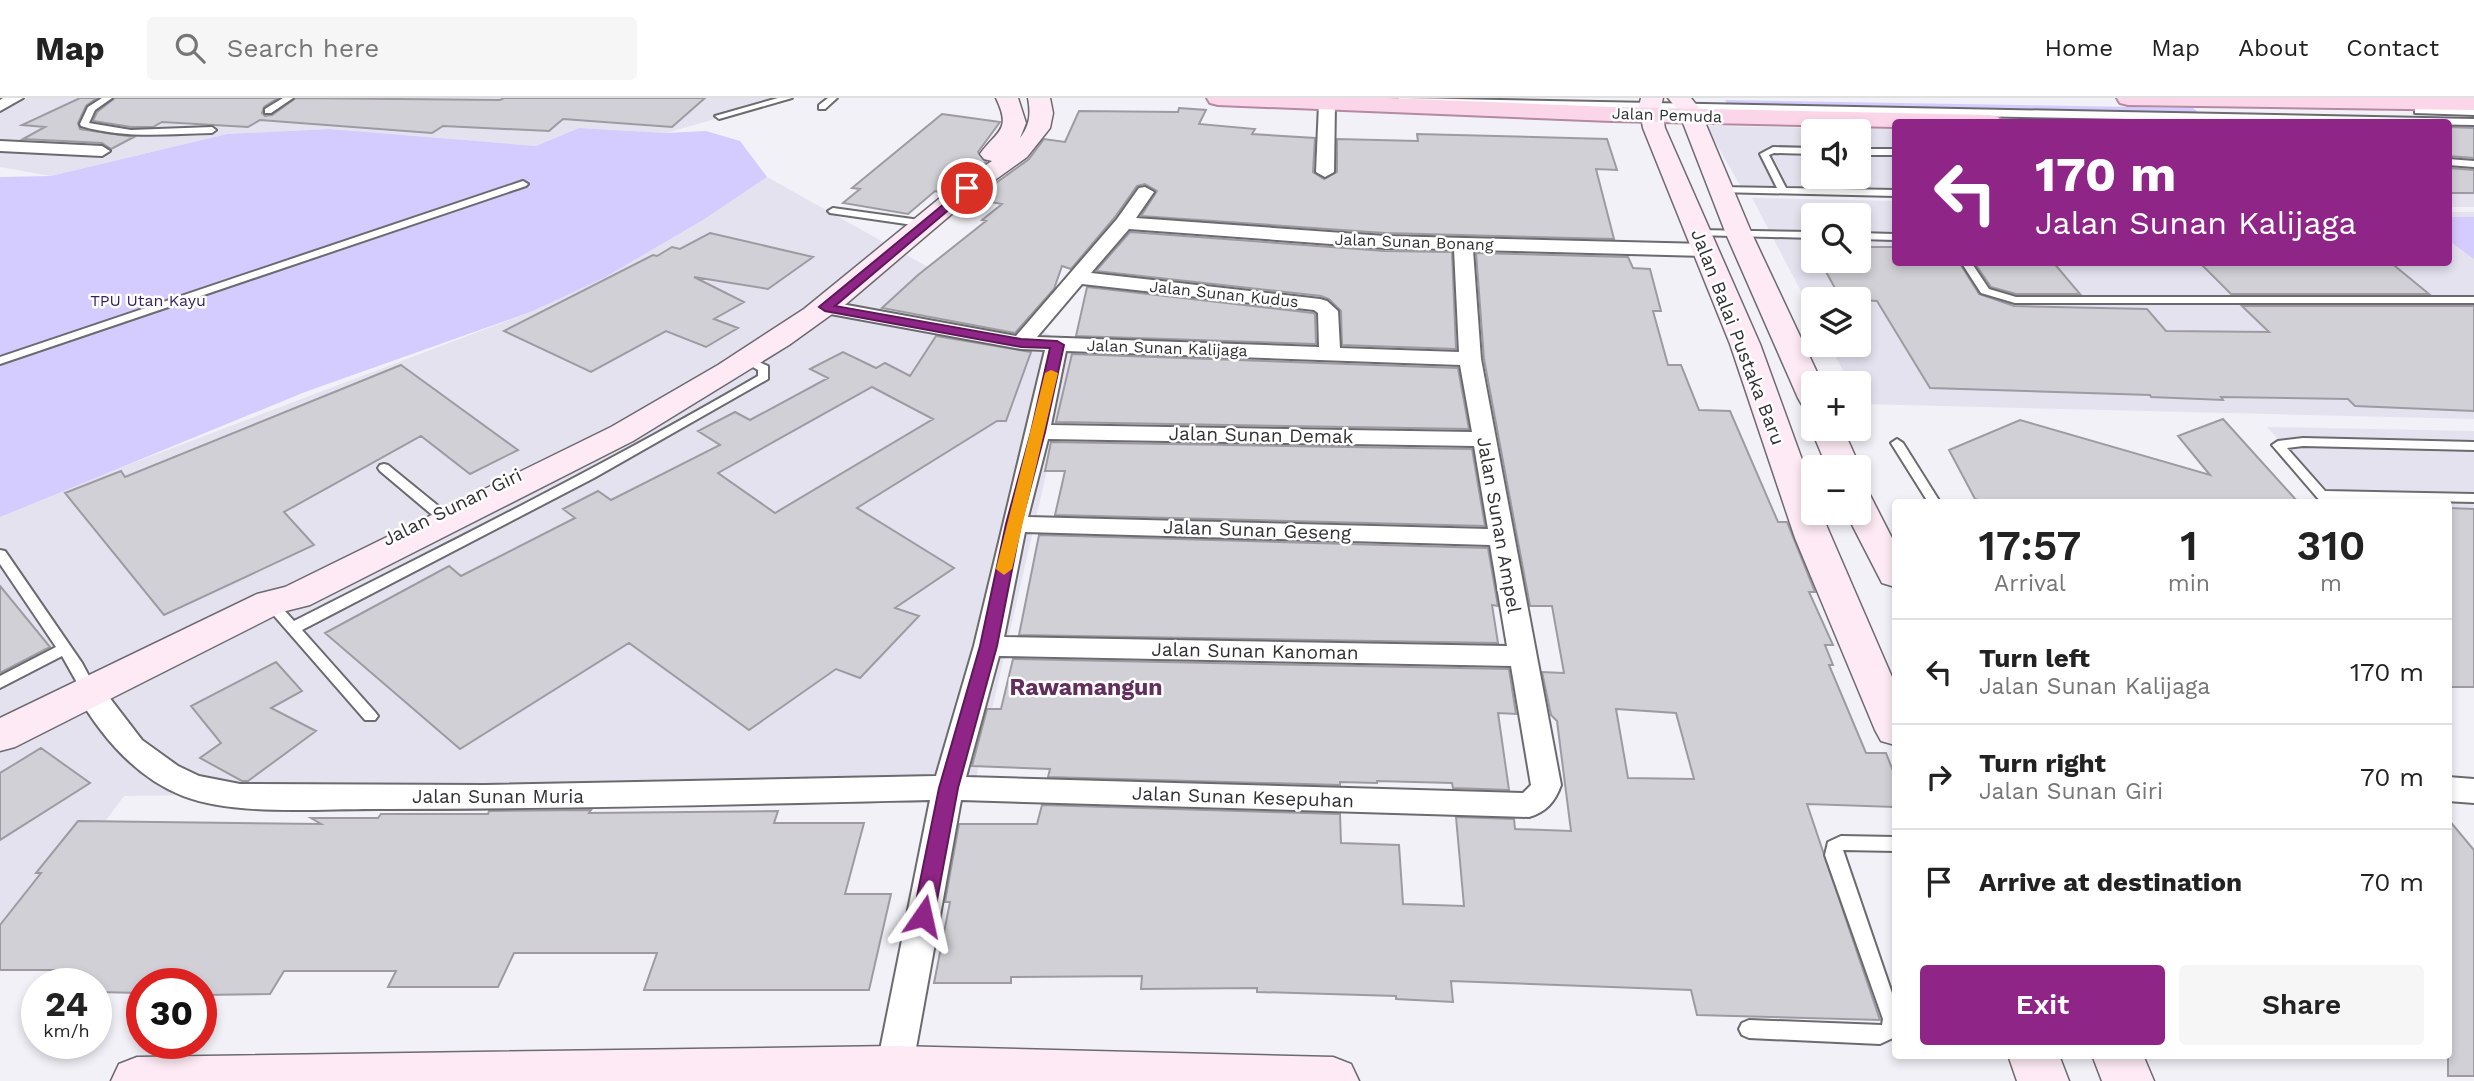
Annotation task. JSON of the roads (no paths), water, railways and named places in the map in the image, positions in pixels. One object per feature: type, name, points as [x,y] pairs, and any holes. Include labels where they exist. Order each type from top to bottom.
[{"type":"main road","name":"Jalan Pemuda","points":[[1218,98],[1327,104],[1685,105],[1892,120]]},
{"type":"main road","points":[[2128,98],[2393,100],[2470,108]]},
{"type":"main road","points":[[2452,130],[2474,130]]},
{"type":"street","points":[[0,106],[15,98]]},
{"type":"street","name":"Jalan Sunan Giri","points":[[967,188],[982,163],[1011,135],[1017,124],[1016,114],[1007,98]]},
{"type":"street","name":"Jalan Sunan Giri","points":[[0,736],[89,691],[281,615],[297,596],[393,553],[443,518],[612,428],[635,434],[706,399],[747,360],[825,307],[967,188],[1001,167],[1032,139],[1042,122],[1043,108],[1039,98]]},
{"type":"street","points":[[1325,172],[1327,104]]},
{"type":"street","name":"Jalan Balai Pustaka Baru","points":[[1651,105],[1702,241],[1745,344],[1813,538],[1892,723]]},
{"type":"street","name":"Jalan Balai Pustaka Baru","points":[[1685,105],[1738,234],[1801,371]]},
{"type":"street","points":[[0,146],[102,150]]},
{"type":"street","points":[[1021,343],[1124,223],[1145,192]]},
{"type":"street","name":"Jalan Sunan Bonang","points":[[1124,223],[1340,240],[1463,245],[1702,241]]},
{"type":"street","name":"Jalan Sunan Ampel","points":[[1463,245],[1470,359],[1546,785],[1536,801]]},
{"type":"street","name":"Jalan Sunan Kudus","points":[[1076,277],[1320,305],[1328,311],[1330,354]]},
{"type":"street","name":"Jalan Sunan Kalijaga","points":[[825,307],[1021,343],[1470,359]]},
{"type":"street","points":[[1745,344],[1790,345]]},
{"type":"street","points":[[894,1070],[948,788],[988,646],[1057,345]]},
{"type":"street","name":"Jalan Sunan Demak","points":[[1038,432],[1484,439]]},
{"type":"street","name":"Jalan Sunan Geseng","points":[[1014,524],[1501,537]]},
{"type":"street","points":[[1870,525],[1888,559]]},
{"type":"street","points":[[1813,538],[1888,559]]},
{"type":"street","name":"Jalan Sunan Kanoman","points":[[988,646],[1521,656]]},
{"type":"street","name":"Jalan Sunan Muria","points":[[89,691],[132,748],[167,774],[193,787],[240,796],[485,797],[948,788]]},
{"type":"street","name":"Jalan Sunan Kesepuhan","points":[[948,788],[1529,805],[1536,801]]},
{"type":"street","points":[[2452,789],[2474,791]]},
{"type":"street","points":[[2035,1059],[2043,1081]]},
{"type":"street","points":[[2119,1059],[2129,1081]]},
{"type":"street","points":[[137,1081],[894,1070],[1333,1081]]},
{"type":"lane","points":[[108,98],[91,109],[84,124],[100,130],[135,133],[212,130]]},
{"type":"lane","points":[[268,111],[289,98]]},
{"type":"lane","points":[[719,116],[788,98]]},
{"type":"lane","points":[[822,107],[833,98]]},
{"type":"lane","points":[[1402,98],[1651,105]]},
{"type":"lane","points":[[1562,98],[1651,105]]},
{"type":"lane","points":[[1685,105],[2470,108]]},
{"type":"lane","points":[[1783,191],[1764,154],[1773,150],[1801,151]]},
{"type":"lane","points":[[1871,152],[1892,152]]},
{"type":"lane","points":[[2452,162],[2474,164]]},
{"type":"lane","points":[[0,361],[523,184]]},
{"type":"lane","points":[[1720,190],[1892,194]]},
{"type":"lane","points":[[832,211],[927,224]]},
{"type":"lane","points":[[1702,241],[1738,234],[1801,235]]},
{"type":"lane","points":[[1871,236],[1892,237]]},
{"type":"lane","points":[[1969,266],[1985,291],[2015,300],[2474,300]]},
{"type":"lane","points":[[393,553],[635,434]]},
{"type":"lane","points":[[2474,446],[2303,442],[2278,445],[2324,499],[2474,498]]},
{"type":"lane","points":[[1896,443],[1932,499]]},
{"type":"lane","points":[[384,468],[443,518]]},
{"type":"lane","points":[[0,554],[89,691]]},
{"type":"lane","points":[[281,615],[370,716]]},
{"type":"lane","points":[[0,683],[64,649]]},
{"type":"lane","points":[[1749,1029],[1880,1035],[1891,1030],[1892,1019],[1834,855],[1834,847],[1841,843],[1892,844]]},
{"type":"district","name":"Rawamangun","points":[[1086,687]]},
{"type":"park label","name":"TPU Utan Kayu","points":[[148,300]]}]
